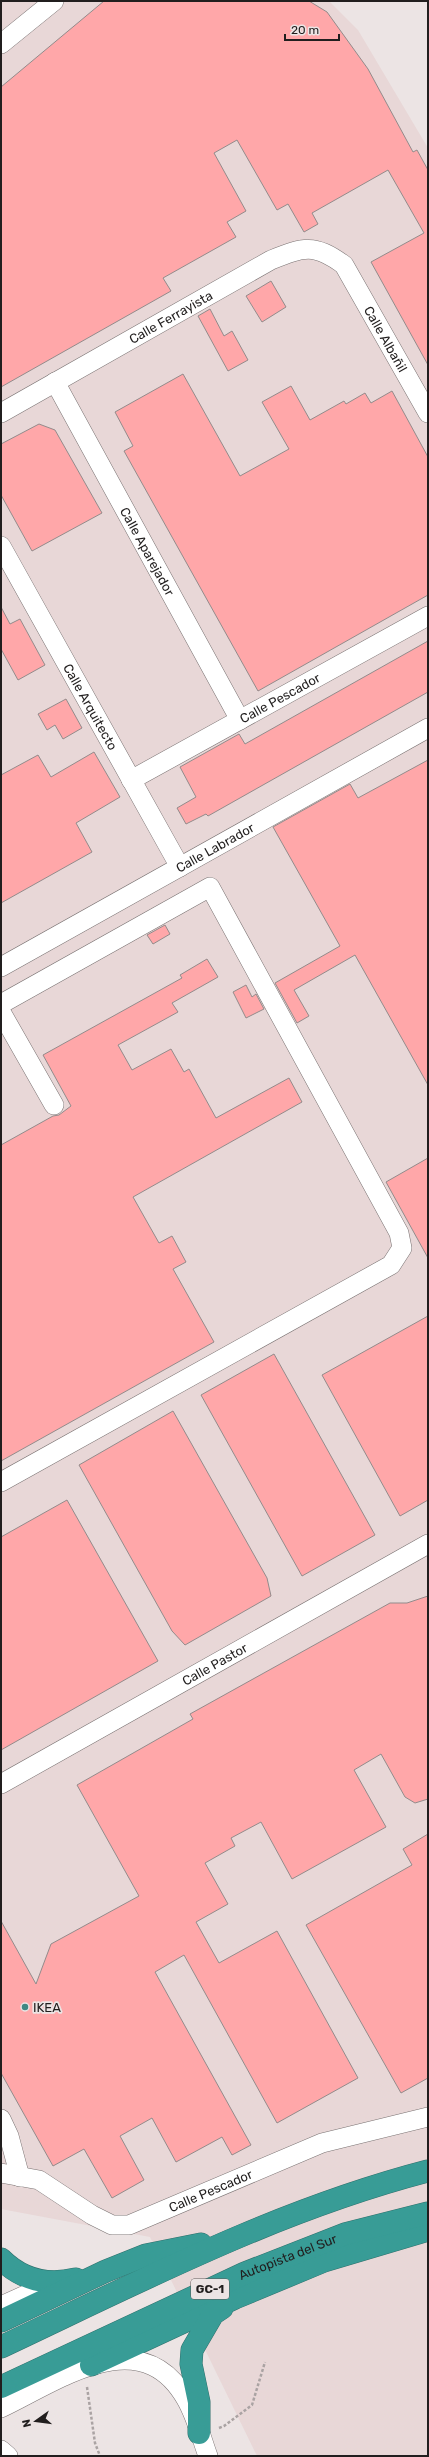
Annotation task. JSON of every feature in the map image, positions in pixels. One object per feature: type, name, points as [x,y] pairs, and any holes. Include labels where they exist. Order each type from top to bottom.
[{"type":"highway","name":"GC-1","points":[[1,2347],[238,2236],[298,2211],[428,2171]]},
{"type":"highway","name":"Autopista del Sur","points":[[2,2401],[245,2272],[345,2234],[428,2213]]},
{"type":"highway","points":[[88,2372],[235,2298],[324,2261],[428,2230]]},
{"type":"highway","points":[[1,2321],[106,2271],[146,2255],[238,2236]]},
{"type":"highway","points":[[1,2259],[29,2279],[59,2283],[106,2271]]},
{"type":"highway","points":[[199,2433],[199,2402],[191,2364],[192,2350],[213,2314],[235,2298]]},
{"type":"street","points":[[1,44],[54,1]]},
{"type":"street","name":"Calle Ferrayista","points":[[1,414],[271,260],[285,254],[307,248],[328,253],[344,265]]},
{"type":"street","name":"Calle Albañil","points":[[344,265],[428,413]]},
{"type":"street","name":"Calle Aparejador","points":[[55,382],[240,720]]},
{"type":"street","name":"Calle Arquitecto","points":[[1,546],[180,867]]},
{"type":"street","name":"Calle Pescador","points":[[132,780],[428,616]]},
{"type":"street","name":"Calle Labrador","points":[[1,967],[428,728]]},
{"type":"street","points":[[1,1004],[210,887],[399,1233],[402,1248],[391,1265],[1,1482]]},
{"type":"street","points":[[1,1012],[54,1105]]},
{"type":"street","name":"Calle Pastor","points":[[1,1784],[428,1544]]},
{"type":"street","name":"Calle Pescador","points":[[1,2173],[40,2180],[92,2215],[112,2225],[129,2225],[322,2142],[428,2117]]},
{"type":"street","points":[[1,2119],[9,2136],[20,2177]]},
{"type":"street","points":[[1,2306],[32,2292],[59,2283]]},
{"type":"street","points":[[2,2401],[88,2372],[111,2359],[131,2359],[166,2375],[176,2384],[186,2399],[208,2456]]},
{"type":"street","points":[[195,2456],[199,2433]]},
{"type":"street","points":[[1,2450],[8,2456]]},
{"type":"path","points":[[199,2433],[224,2426],[252,2405],[265,2362]]},
{"type":"path","points":[[88,2372],[95,2443],[100,2456]]},
{"type":"shaded area","points":[[1,1],[329,1],[358,30],[428,148],[428,2456],[257,2456],[150,2237],[1,2209]]},
{"type":"building","points":[[104,1],[309,1],[327,12],[368,69],[413,152],[417,150],[428,170],[428,365],[371,262],[424,233],[388,170],[312,213],[318,224],[304,232],[288,204],[277,210],[237,140],[214,153],[246,211],[227,222],[236,237],[163,278],[171,291],[1,387],[1,87]]},
{"type":"building","points":[[271,281],[286,307],[262,322],[246,296]]},
{"type":"building","points":[[210,309],[224,336],[232,331],[248,360],[228,371],[198,316]]},
{"type":"building","points":[[183,374],[240,476],[289,449],[262,402],[291,386],[310,420],[344,401],[346,404],[365,393],[371,403],[392,391],[428,457],[428,595],[258,691],[124,451],[133,446],[115,412]]},
{"type":"building","points":[[39,424],[55,430],[102,513],[32,551],[1,495],[1,444]]},
{"type":"building","points":[[1,607],[10,624],[20,619],[45,665],[18,680],[1,649]]},
{"type":"building","points":[[428,641],[428,692],[208,816],[206,814],[186,824],[177,808],[196,797],[180,767],[239,734],[245,744]]},
{"type":"building","points":[[66,699],[82,728],[63,739],[55,725],[47,730],[38,714]]},
{"type":"building","points":[[94,752],[120,797],[76,823],[92,852],[1,903],[1,775],[38,755],[51,777]]},
{"type":"building","points":[[428,760],[428,1085],[355,955],[294,990],[309,1016],[297,1023],[275,983],[340,946],[273,827],[350,784],[358,798]]},
{"type":"building","points":[[165,925],[170,934],[153,944],[147,935]]},
{"type":"building","points":[[207,959],[218,977],[172,1003],[178,1012],[118,1045],[132,1070],[171,1049],[184,1072],[189,1069],[216,1118],[289,1078],[302,1102],[133,1197],[159,1243],[172,1236],[186,1262],[173,1269],[214,1342],[1,1461],[1,1145],[53,1116],[59,1115],[71,1106],[43,1055],[182,978],[180,975]]},
{"type":"building","points":[[246,985],[252,997],[256,994],[264,1009],[246,1018],[233,992]]},
{"type":"building","points":[[428,1158],[428,1258],[386,1182]]},
{"type":"building","points":[[428,1316],[428,1500],[400,1516],[322,1375]]},
{"type":"building","points":[[274,1354],[375,1535],[302,1576],[201,1395]]},
{"type":"building","points":[[173,1411],[267,1578],[271,1596],[185,1645],[172,1631],[79,1465]]},
{"type":"building","points":[[67,1500],[158,1661],[1,1750],[1,1537]]},
{"type":"building","points":[[428,1596],[428,1799],[415,1803],[405,1797],[381,1754],[354,1770],[386,1827],[292,1879],[261,1822],[231,1838],[235,1846],[205,1863],[228,1904],[196,1922],[219,1963],[277,1931],[358,2078],[277,2123],[184,1955],[155,1972],[251,2145],[232,2155],[222,2137],[176,2162],[152,2118],[120,2136],[144,2180],[112,2198],[84,2149],[53,2166],[1,2073],[1,1921],[36,1984],[51,1944],[139,1896],[77,1785],[193,1719],[190,1714],[390,1603],[407,1603]]},
{"type":"building","points":[[428,1834],[428,2078],[401,2093],[306,1925],[412,1865],[403,1849]]},
{"type":"place","name":"IKEA","points":[[25,2007]]}]
